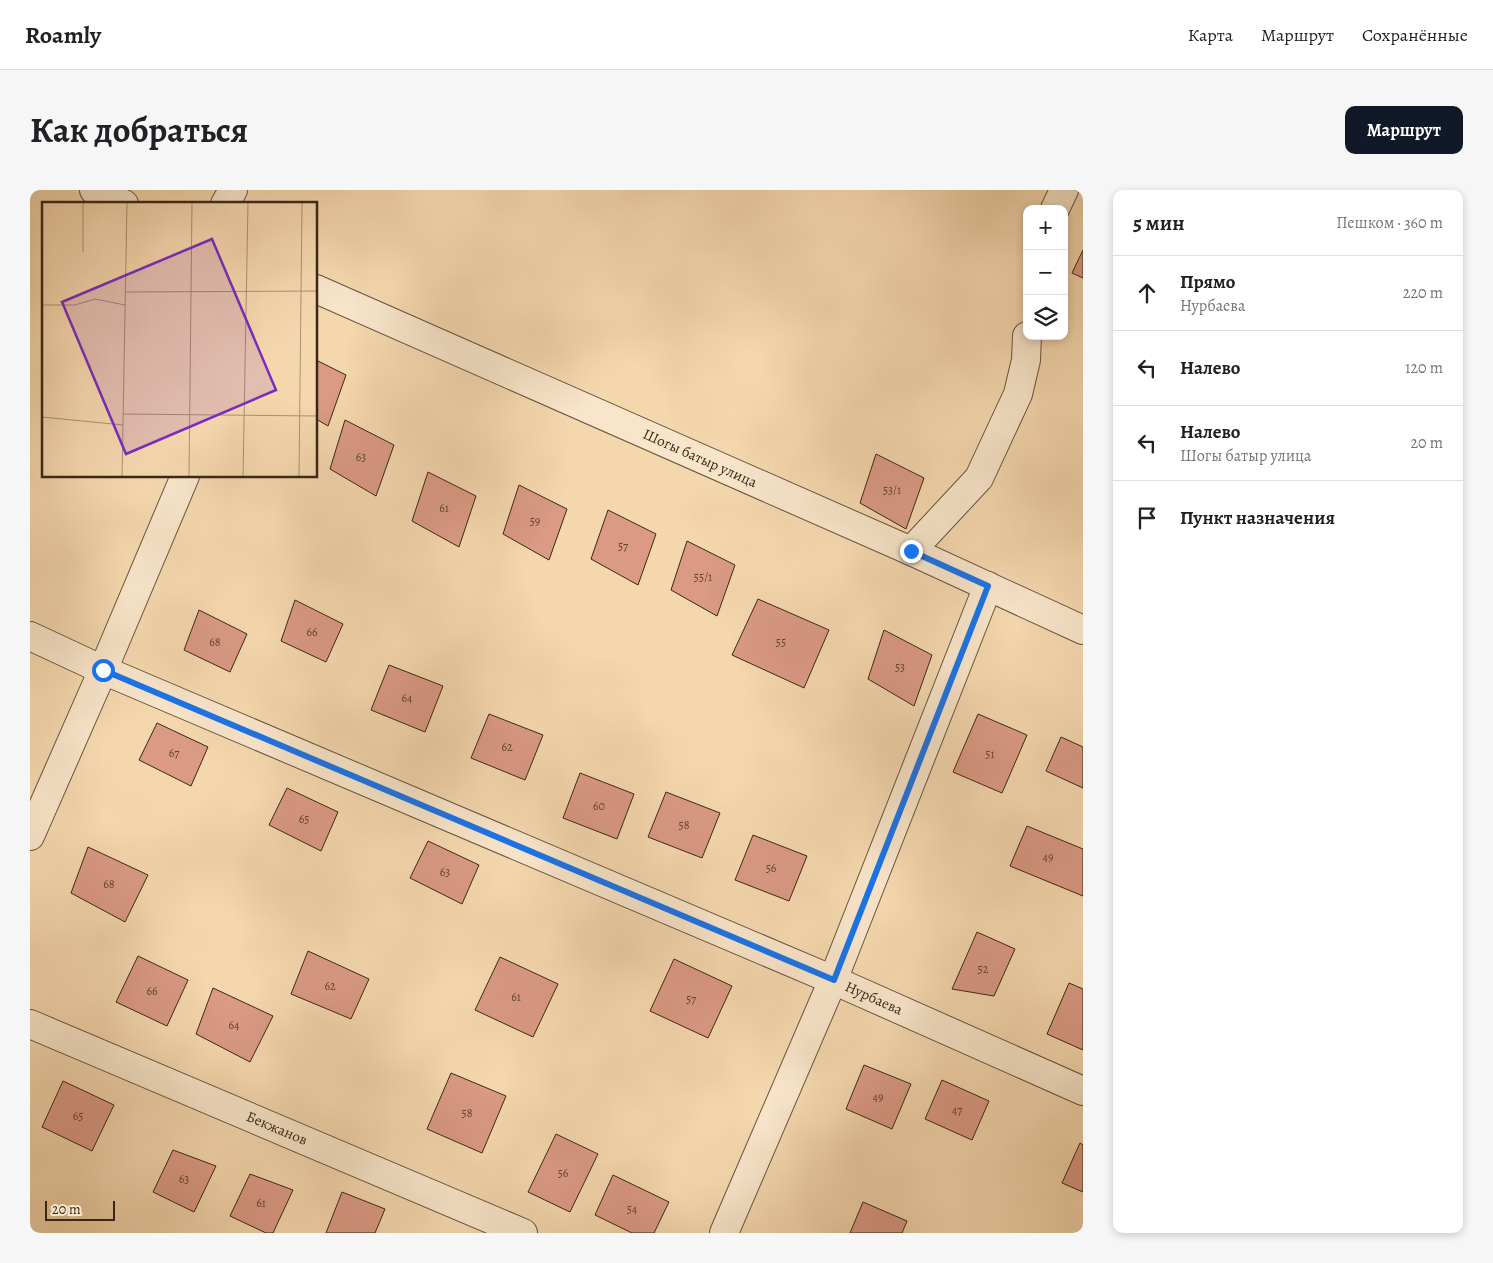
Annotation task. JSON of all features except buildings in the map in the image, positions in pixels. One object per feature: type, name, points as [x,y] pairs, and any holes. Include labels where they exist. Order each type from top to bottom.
[{"type":"street","points":[[94,190],[120,202]]},
{"type":"street","points":[[227,202],[233,190]]},
{"type":"street","points":[[1057,205],[1064,190]]},
{"type":"street","name":"Шогы батыр улица","points":[[318,290],[911,551],[1083,630]]},
{"type":"street","points":[[911,551],[979,478],[1018,394],[1026,360],[1028,340]]},
{"type":"street","points":[[30,836],[184,478]]},
{"type":"street","points":[[724,1233],[834,980],[988,586]]},
{"type":"street","name":"Нурбаева","points":[[30,636],[103,670],[834,980],[1083,1091]]},
{"type":"street","name":"Бекжанов","points":[[30,1024],[524,1233]]},
{"type":"route","points":[[103,670],[834,980],[988,586],[911,551]]}]
